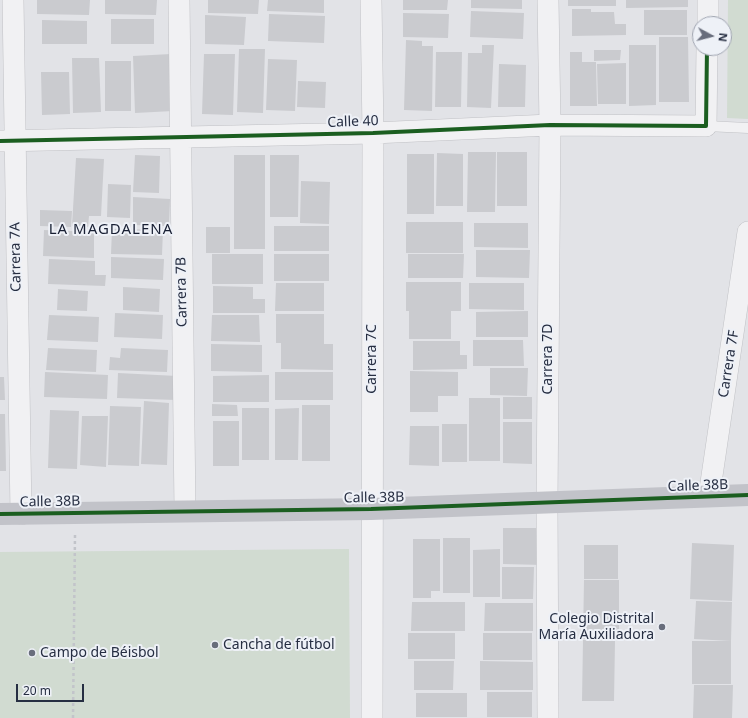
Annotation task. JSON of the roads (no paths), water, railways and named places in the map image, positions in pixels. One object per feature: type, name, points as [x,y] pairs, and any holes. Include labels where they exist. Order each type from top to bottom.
[{"type":"street","name":"Carrera 7A","points":[[10,514],[7,141],[13,0]]},
{"type":"street","name":"Carrera 7B","points":[[179,0],[185,511]]},
{"type":"street","name":"Carrera 7C","points":[[371,0],[373,133],[371,509],[372,718]]},
{"type":"street","name":"Carrera 7D","points":[[548,0],[550,125],[547,503],[548,718]]},
{"type":"street","points":[[708,0],[708,16]]},
{"type":"street","points":[[706,126],[707,56]]},
{"type":"street","name":"Calle 40","points":[[7,141],[373,133],[550,125],[706,126]]},
{"type":"street","name":"Carrera 7F","points":[[710,496],[748,232]]},
{"type":"street","name":"Calle 38B","points":[[10,514],[371,509],[748,495]]},
{"type":"lane","name":"Calle 40","points":[[706,126],[748,128]]},
{"type":"place","name":"Colegio Distrital María Auxiliadora","points":[[662,627]]},
{"type":"place","name":"Cancha de fútbol","points":[[215,645]]},
{"type":"place","name":"Campo de Béisbol","points":[[32,653]]},
{"type":"district","name":"LA MAGDALENA","points":[[111,230]]}]
